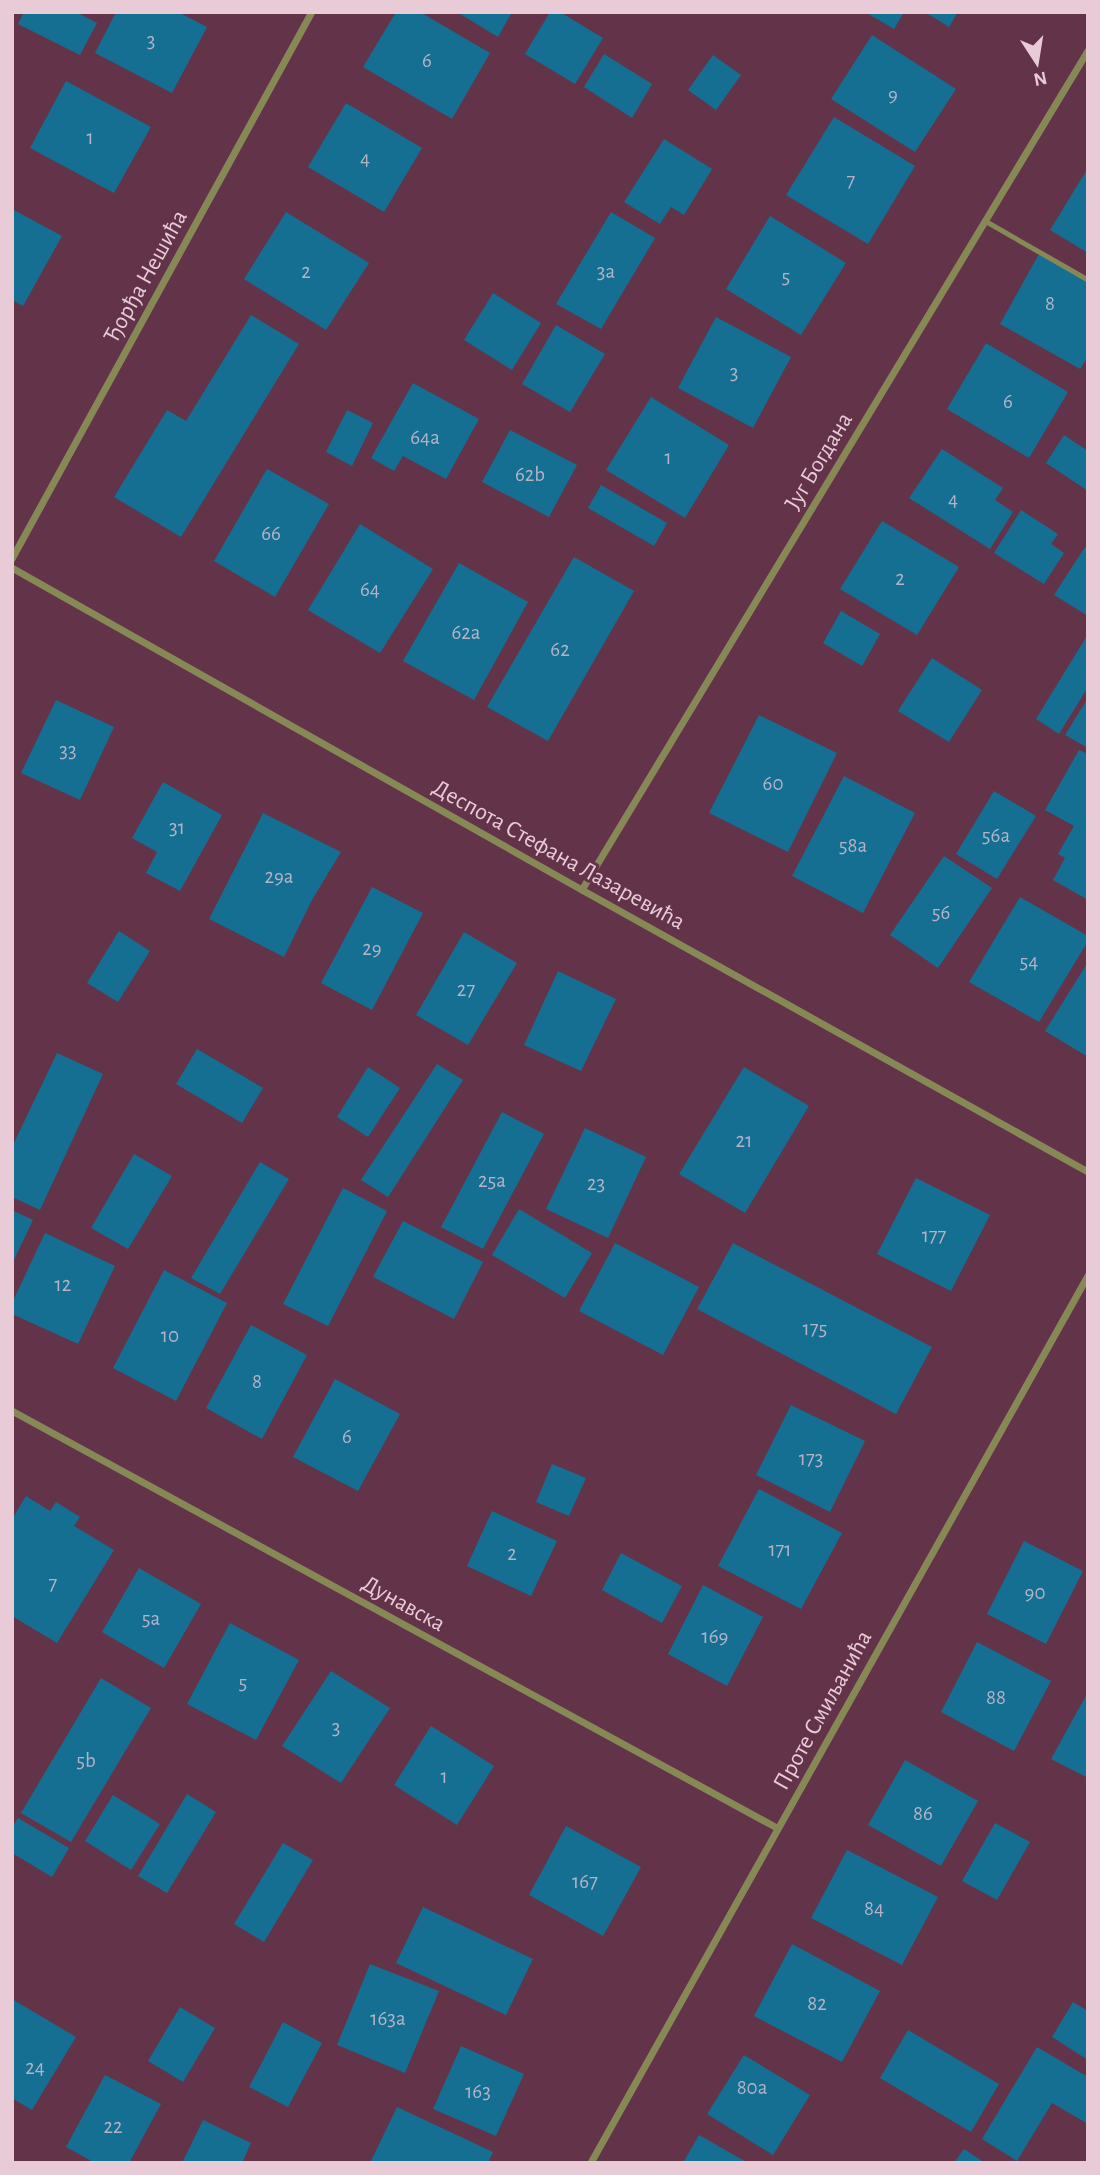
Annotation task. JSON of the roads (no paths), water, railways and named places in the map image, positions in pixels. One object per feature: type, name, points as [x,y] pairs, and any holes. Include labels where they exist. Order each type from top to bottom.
[{"type":"street","name":"Ђорђа Нешића","points":[[12,559],[312,12]]},
{"type":"street","name":"Југ Богдана","points":[[582,890],[1088,51]]},
{"type":"street","name":"Деспота Стефана Лазаревића","points":[[12,568],[1088,1172]]},
{"type":"street","name":"Проте Смиљанића","points":[[591,2163],[1088,1276]]},
{"type":"street","name":"Дунавска","points":[[12,1411],[777,1828]]},
{"type":"lane","points":[[985,221],[1088,280]]}]
